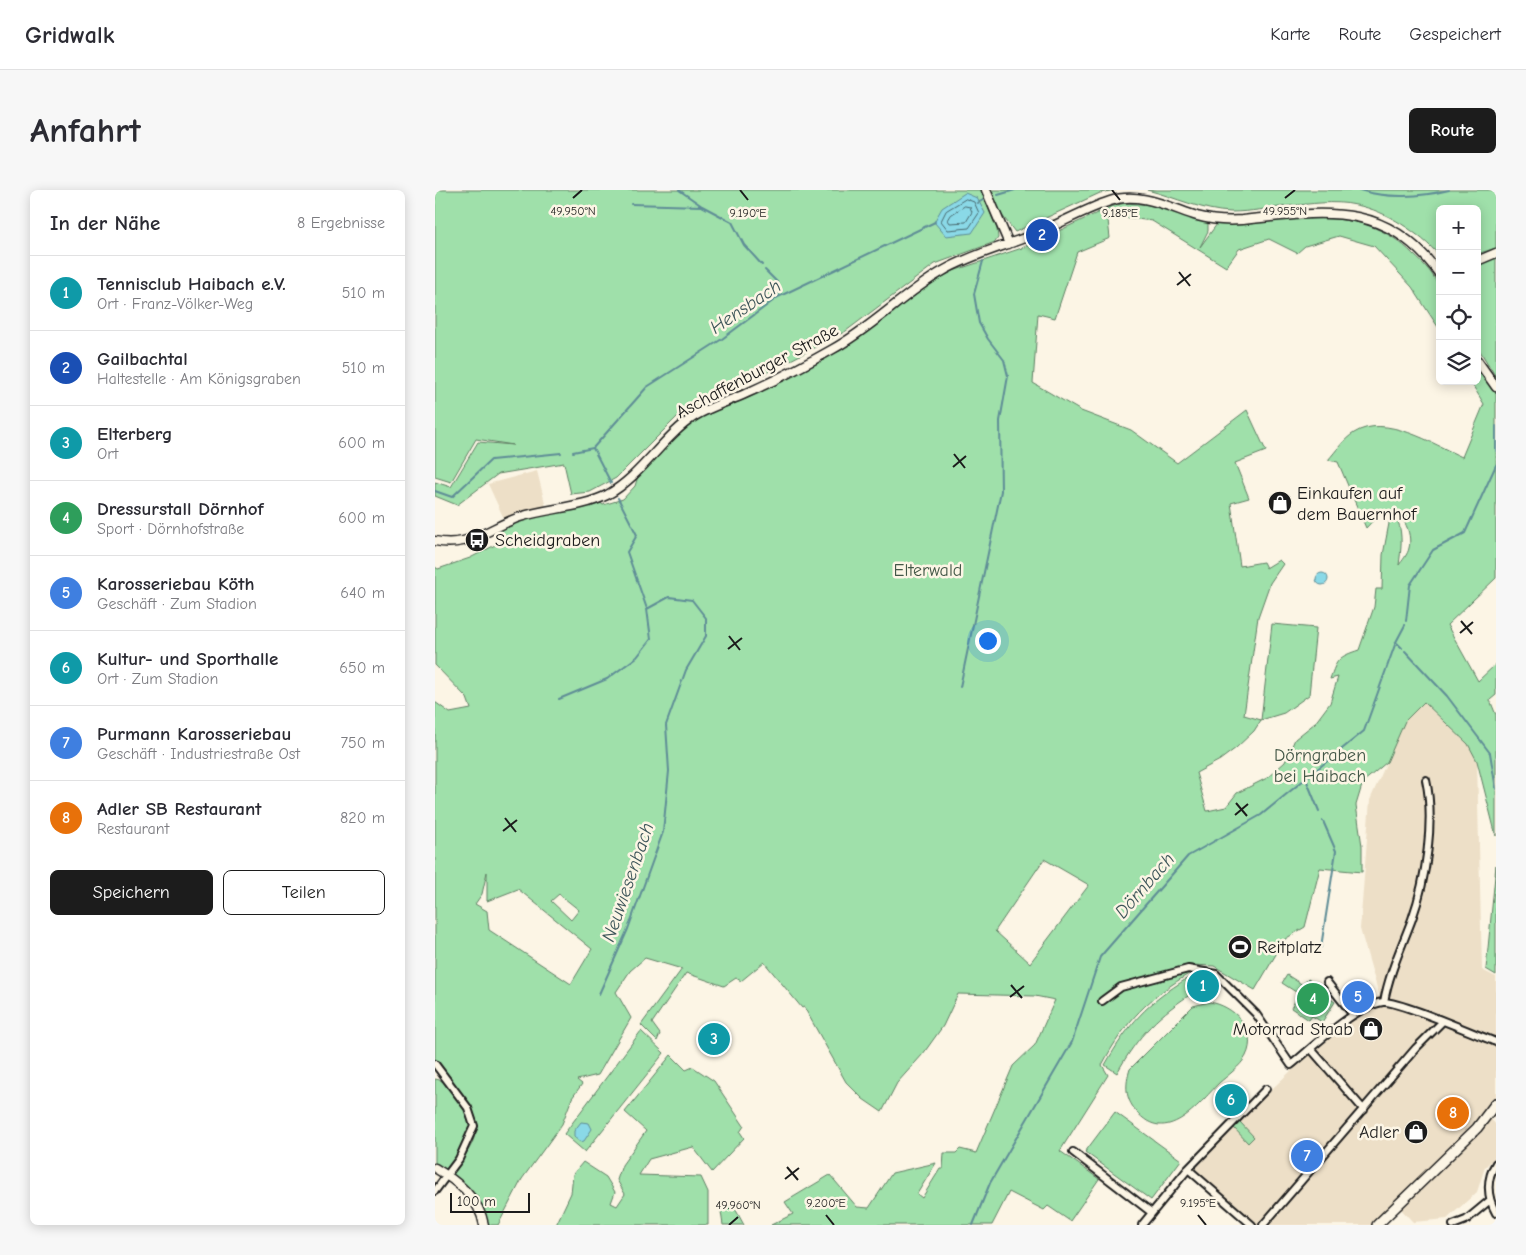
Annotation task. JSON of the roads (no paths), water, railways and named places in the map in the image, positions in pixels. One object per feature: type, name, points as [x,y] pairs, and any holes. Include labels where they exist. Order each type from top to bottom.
[{"type":"main road","points":[[1377,1225],[1458,1147],[1496,1103]]},
{"type":"street","points":[[986,190],[1009,244]]},
{"type":"street","name":"Aschaffenburger Straße","points":[[435,541],[462,541],[523,516],[596,500],[609,494],[640,467],[670,435],[698,414],[748,393],[834,349],[859,334],[944,270],[1113,200],[1137,198],[1217,219],[1240,220],[1327,212],[1357,217],[1383,225],[1407,239],[1425,254],[1436,269]]},
{"type":"street","points":[[1481,259],[1496,253]]},
{"type":"street","points":[[1481,366],[1496,387]]},
{"type":"street","points":[[1383,1002],[1413,916],[1422,880],[1430,799],[1426,780]]},
{"type":"street","points":[[1102,1000],[1121,987],[1188,970],[1216,974],[1251,1010],[1291,1065],[1353,1015],[1383,1002],[1496,1042]]},
{"type":"street","points":[[1327,982],[1353,1015]]},
{"type":"street","points":[[1263,1225],[1416,1048],[1442,1022]]},
{"type":"street","points":[[1311,1049],[1364,1110]]},
{"type":"street","points":[[435,1064],[468,1108],[474,1126],[467,1144],[435,1191]]},
{"type":"street","points":[[1142,1225],[1188,1168],[1266,1090]]},
{"type":"street","points":[[1073,1152],[1151,1212]]},
{"type":"street","points":[[1496,1163],[1489,1181],[1489,1201],[1496,1213]]},
{"type":"street","points":[[435,1168],[447,1175],[474,1201],[484,1225]]},
{"type":"street","points":[[1188,1168],[1253,1225]]},
{"type":"street","points":[[1453,1225],[1466,1220],[1489,1201]]},
{"type":"water","points":[[965,193],[977,198],[985,213],[972,233],[946,236],[934,222],[942,208]]},
{"type":"water","points":[[1320,573],[1324,573],[1328,579],[1324,585],[1320,585],[1316,581],[1316,577]]},
{"type":"water","points":[[581,1122],[589,1123],[592,1129],[584,1141],[580,1142],[574,1137],[574,1131]]},
{"type":"waterway","points":[[679,190],[702,206],[732,222],[744,245],[762,265]]},
{"type":"waterway","name":"Hensbach","points":[[998,195],[1015,190]]},
{"type":"waterway","name":"Hensbach","points":[[1360,190],[1393,196],[1427,194],[1449,190]]},
{"type":"waterway","name":"Hensbach","points":[[978,203],[983,200]]},
{"type":"waterway","points":[[631,204],[701,206]]},
{"type":"waterway","name":"Hensbach","points":[[573,452],[593,448],[647,387],[722,339],[778,297],[935,222]]},
{"type":"waterway","points":[[960,687],[1001,491],[1000,421],[1008,376],[1004,360],[988,339],[979,323],[974,294],[983,261]]},
{"type":"waterway","points":[[765,270],[777,282],[778,297]]},
{"type":"waterway","name":"Dörnbach","points":[[1496,426],[1496,451]]},
{"type":"waterway","name":"Neuwiesenbach","points":[[593,448],[611,483]]},
{"type":"waterway","name":"Hensbach","points":[[435,491],[452,497],[491,460],[561,453]]},
{"type":"waterway","name":"Dörnbach","points":[[1406,621],[1410,585],[1433,550],[1465,533],[1496,465]]},
{"type":"waterway","name":"Neuwiesenbach","points":[[599,994],[628,929],[663,832],[669,771],[666,725],[686,670],[706,636],[706,618],[692,600],[669,597],[647,609],[627,552],[637,535],[618,498]]},
{"type":"waterway","points":[[559,699],[607,679],[637,657],[651,639],[647,609]]},
{"type":"waterway","name":"Dörnbach","points":[[973,1225],[990,1183],[1072,1042],[1100,957],[1188,856],[1261,815],[1364,731],[1396,642],[1405,625]]},
{"type":"waterway","points":[[1397,643],[1402,648]]},
{"type":"waterway","points":[[1405,651],[1447,696],[1490,753],[1496,789]]},
{"type":"waterway","points":[[1306,779],[1319,811]]},
{"type":"waterway","points":[[1321,947],[1336,851],[1323,821]]},
{"type":"place","name":"Gailbachtal","points":[[1042,235]]},
{"type":"place","name":"Einkaufen auf dem Bauernhof","points":[[1280,503]]},
{"type":"place","name":"Scheidgraben","points":[[477,540]]},
{"type":"place","name":"Reitplatz","points":[[1240,947]]},
{"type":"place","name":"Tennisclub Haibach e.V.","points":[[1203,986]]},
{"type":"place","name":"Karosseriebau Köth","points":[[1358,997]]},
{"type":"place","name":"Dressurstall Dörnhof","points":[[1313,999]]},
{"type":"place","name":"Motorrad Staab","points":[[1371,1029]]},
{"type":"place","name":"Elterberg","points":[[714,1039]]},
{"type":"place","name":"Kultur- und Sporthalle","points":[[1231,1100]]},
{"type":"place","name":"Adler SB Restaurant","points":[[1453,1113]]},
{"type":"place","name":"Adler","points":[[1416,1132]]},
{"type":"place","name":"Purmann Karosseriebau","points":[[1307,1156]]},
{"type":"park label","name":"Elterwald","points":[[928,570]]},
{"type":"park label","name":"Dörngraben bei Haibach","points":[[1320,765]]}]
